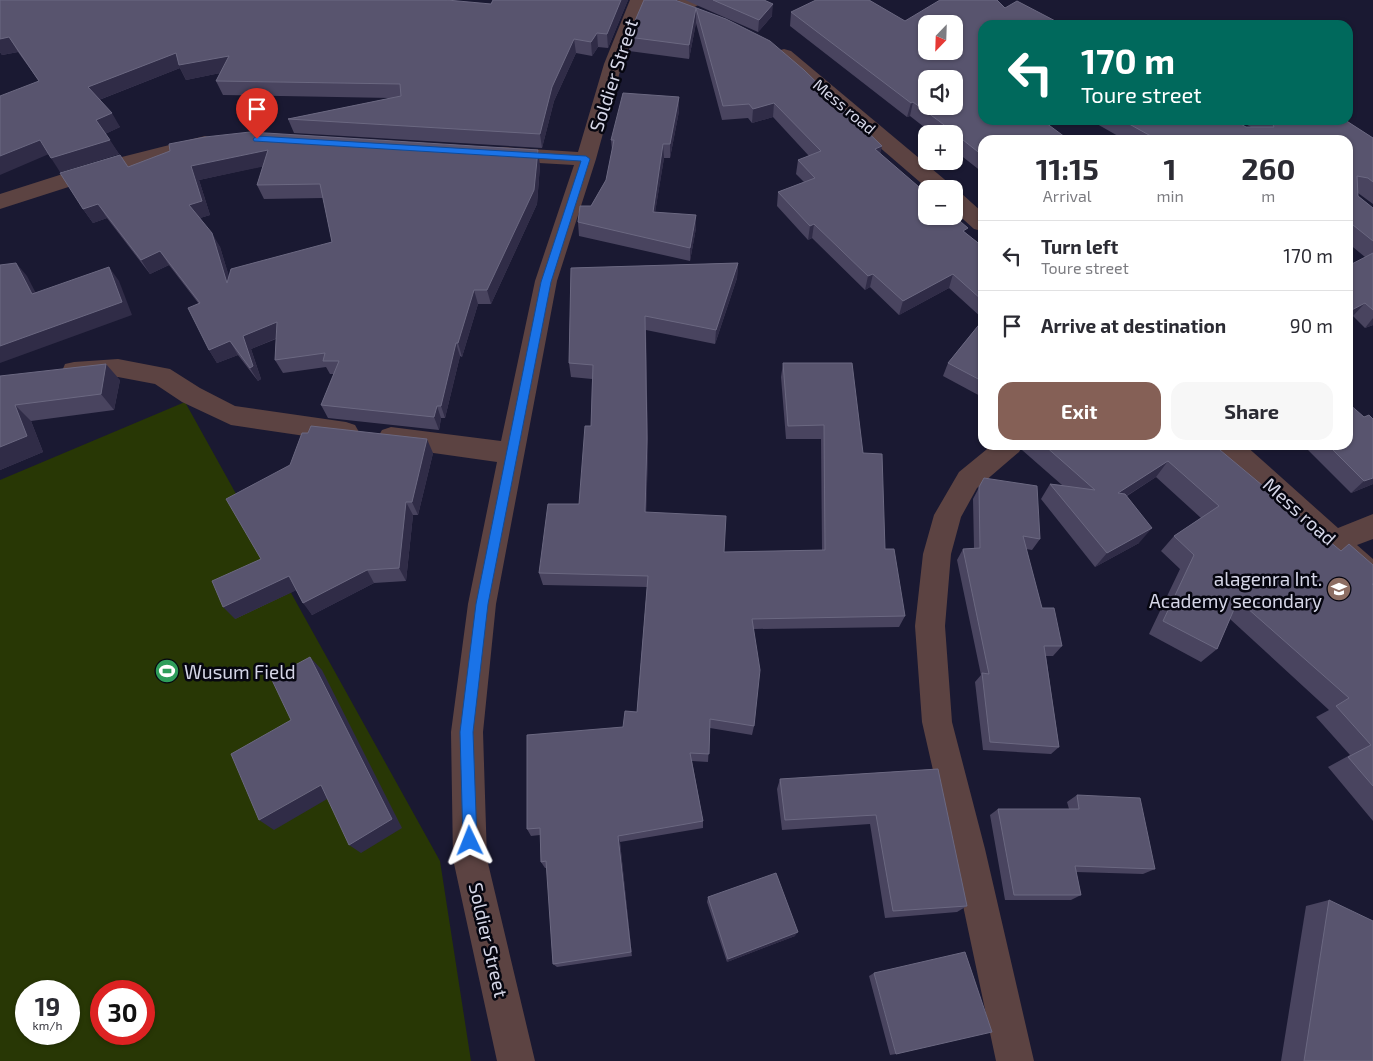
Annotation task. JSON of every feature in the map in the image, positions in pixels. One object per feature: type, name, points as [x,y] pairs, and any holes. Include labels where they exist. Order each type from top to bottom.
[{"type":"street","points":[[669,2],[705,17]]},
{"type":"street","name":"Soldier Street","points":[[516,1061],[470,859],[466,732],[482,604],[546,282],[586,159],[613,64],[669,2]]},
{"type":"street","name":"Mess road","points":[[769,46],[796,64],[931,180]]},
{"type":"street","points":[[0,202],[66,178],[205,143],[222,142]]},
{"type":"street","points":[[486,153],[586,159]]},
{"type":"street","points":[[963,207],[978,220]]},
{"type":"street","points":[[54,372],[118,368],[143,372],[161,376],[191,395],[231,415],[320,429],[432,441],[511,454]]},
{"type":"street","points":[[1004,450],[968,480],[948,515],[937,554],[930,626],[937,722],[968,848],[1015,1061]]},
{"type":"street","name":"Mess road","points":[[1232,450],[1373,576]]},
{"type":"street","points":[[1334,543],[1373,526]]},
{"type":"green space","name":"Wusum Field","points":[[185,402],[440,861],[471,1061],[0,1061],[0,480]]},
{"type":"building","points":[[0,0],[447,0],[491,4],[493,0],[621,0],[607,34],[597,33],[591,42],[574,39],[552,87],[540,134],[288,119],[401,96],[400,84],[216,81],[229,56],[179,65],[176,53],[88,87],[112,113],[96,120],[110,140],[51,158],[40,140],[0,156],[0,96],[39,81],[9,37],[0,39]]},
{"type":"building","points":[[644,0],[675,0],[726,19],[770,41],[804,70],[882,146],[875,149],[918,186],[918,225],[963,224],[968,228],[963,231],[978,243],[978,296],[953,274],[903,301],[873,274],[868,276],[814,224],[810,226],[778,192],[815,178],[798,160],[821,151],[774,103],[753,109],[749,104],[723,106],[696,8],[689,45],[628,37]]},
{"type":"building","points":[[713,0],[764,0],[773,4],[759,20]]},
{"type":"building","points":[[816,0],[869,0],[905,21],[940,0],[997,0],[1005,8],[1017,1],[1053,20],[978,20],[978,125],[1049,125],[1062,135],[978,135],[978,152],[963,140],[963,125],[944,125],[931,115],[963,115],[963,70],[918,70],[918,106],[913,102],[911,103],[791,12]]},
{"type":"building","points":[[623,93],[679,97],[670,144],[663,144],[653,212],[696,215],[690,248],[578,222],[580,206],[591,206],[606,180],[614,140],[611,140]]},
{"type":"building","points":[[1131,125],[1243,125],[1246,127],[1274,127],[1273,125],[1353,125],[1373,138],[1373,182],[1368,178],[1357,176],[1358,196],[1373,208],[1373,241],[1353,225],[1353,135],[1149,135]]},
{"type":"building","points":[[250,132],[538,150],[534,190],[487,290],[474,290],[458,343],[456,343],[441,406],[437,406],[434,417],[321,405],[339,361],[323,361],[325,353],[275,360],[277,322],[243,336],[253,366],[250,368],[230,341],[209,350],[188,308],[200,303],[160,251],[141,260],[98,204],[83,209],[60,173],[120,155],[128,167],[170,151],[169,144],[205,137]],"holes":[[[268,150],[257,185],[320,184],[332,242],[231,269],[227,283],[212,233],[189,205],[202,201],[191,166]]]},
{"type":"building","points":[[1373,253],[1373,310],[1365,303],[1353,309],[1353,263]]},
{"type":"building","points":[[16,263],[32,294],[109,267],[122,302],[0,346],[0,265]]},
{"type":"building","points":[[738,263],[716,330],[645,316],[647,439],[645,512],[726,516],[724,552],[825,550],[824,425],[788,426],[783,363],[852,363],[863,453],[882,454],[885,549],[894,549],[905,616],[752,619],[760,670],[754,726],[710,719],[709,754],[690,753],[703,821],[618,836],[631,952],[553,964],[546,861],[541,862],[540,828],[527,829],[527,735],[623,727],[625,711],[637,712],[648,576],[539,573],[548,504],[579,504],[585,426],[591,426],[593,365],[569,363],[571,268]]},
{"type":"building","points":[[978,326],[978,379],[948,363]]},
{"type":"building","points":[[106,364],[101,394],[15,405],[27,436],[0,447],[0,376]]},
{"type":"building","points":[[1353,407],[1364,417],[1369,415],[1373,419],[1373,478],[1364,481],[1333,450],[1353,450]]},
{"type":"building","points":[[311,426],[427,439],[412,502],[406,502],[399,568],[367,570],[303,603],[289,576],[223,607],[212,581],[261,559],[226,499],[290,465],[302,433],[308,433]]},
{"type":"building","points":[[1050,450],[1220,450],[1341,551],[1349,544],[1373,565],[1373,786],[1348,757],[1371,745],[1336,706],[1349,698],[1238,600],[1217,649],[1163,621],[1194,555],[1174,536],[1219,506],[1168,461],[1118,493],[1125,494],[1152,528],[1107,553],[1050,484],[1095,490]]},
{"type":"building","points":[[984,478],[1037,486],[1040,539],[1023,536],[1042,608],[1054,608],[1062,646],[1044,646],[1059,747],[990,742],[982,673],[989,674],[963,549],[980,548],[979,487]]},
{"type":"building","points":[[310,657],[392,819],[349,845],[321,785],[259,820],[231,754],[291,720],[271,678]]},
{"type":"building","points":[[938,769],[967,906],[893,911],[876,815],[785,820],[780,779]]},
{"type":"building","points":[[1077,795],[1140,798],[1155,869],[1075,866],[1081,895],[1014,895],[998,809],[1079,809]]},
{"type":"building","points":[[776,873],[798,932],[728,959],[708,897]]},
{"type":"building","points":[[1329,900],[1373,921],[1373,1061],[1304,1061]]},
{"type":"building","points":[[965,952],[992,1032],[896,1054],[874,973]]},
{"type":"place","name":"alagenra Int. Academy secondary","points":[[1339,589]]},
{"type":"place","name":"Wusum Field","points":[[167,671]]},
{"type":"route","points":[[257,139],[586,159],[546,282],[482,604],[466,732],[470,841]]}]
